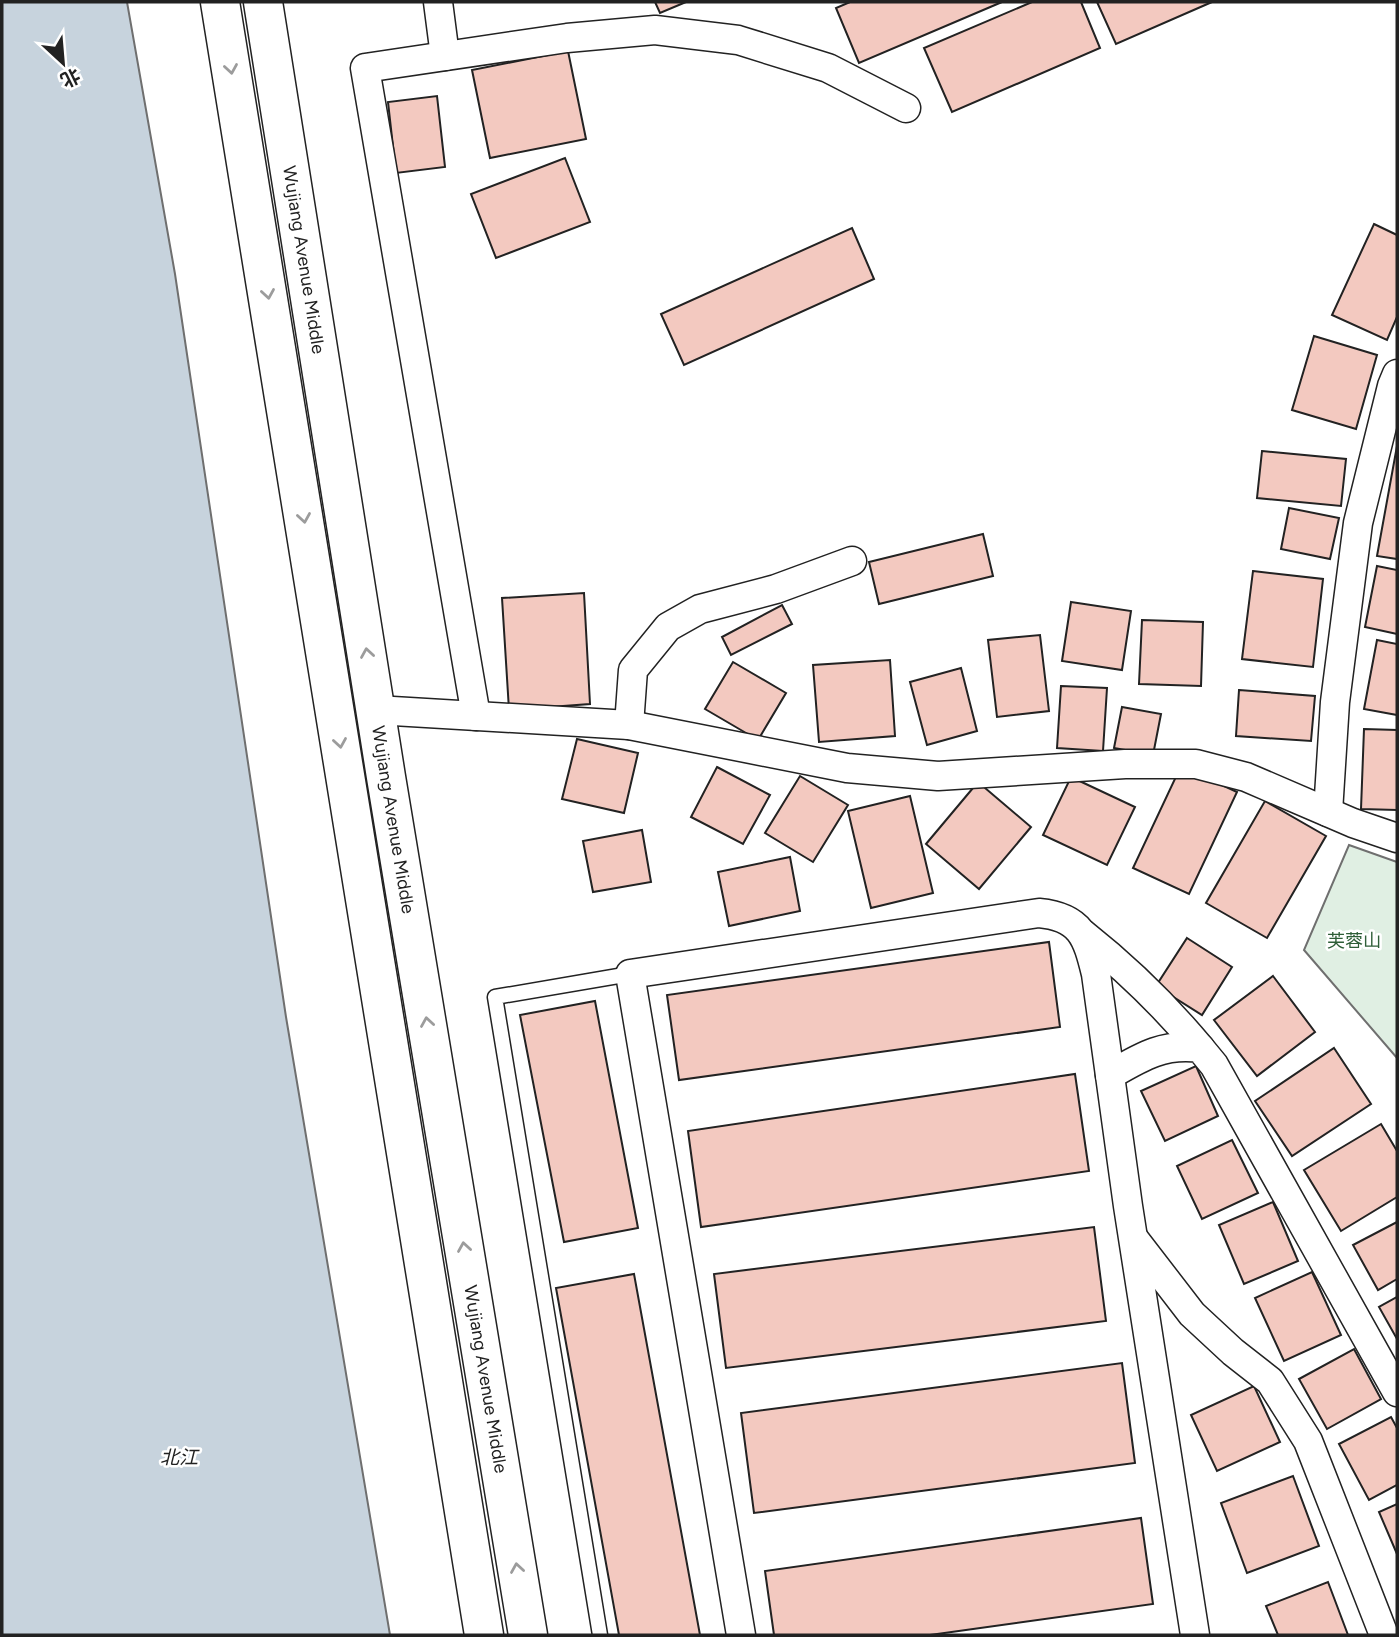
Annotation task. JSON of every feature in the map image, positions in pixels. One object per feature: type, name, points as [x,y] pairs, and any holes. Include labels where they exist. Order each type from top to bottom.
[{"type":"main road","points":[[220,2],[484,1635]]},
{"type":"main road","name":"Wujiang Avenue Middle","points":[[263,2],[528,1635]]},
{"type":"street","points":[[438,2],[444,56]]},
{"type":"street","points":[[476,716],[365,68],[567,38],[656,30],[738,40],[828,68],[906,108]]},
{"type":"street","points":[[1328,813],[1335,702],[1358,523],[1397,373]]},
{"type":"street","points":[[629,725],[633,670],[668,627],[700,608],[776,589],[852,561]]},
{"type":"street","points":[[376,710],[629,725],[847,768],[938,776],[1125,764],[1196,764],[1246,777],[1328,813],[1397,838]]},
{"type":"street","points":[[741,1635],[630,974],[1039,913],[1059,915],[1073,922],[1083,934],[1120,963],[1177,1020],[1214,1065],[1397,1392]]},
{"type":"street","points":[[1083,934],[1097,974],[1133,1238],[1195,1635]]},
{"type":"street","points":[[1110,1075],[1147,1054],[1180,1045],[1200,1048]]},
{"type":"street","points":[[1133,1238],[1192,1314],[1233,1352],[1270,1381],[1308,1441],[1384,1635]]},
{"type":"lane","points":[[600,1635],[495,997],[630,974]]},
{"type":"green space","name":"芙蓉山","points":[[1349,845],[1397,862],[1397,1058],[1304,950]]},
{"type":"water","name":"北江","points":[[2,2],[127,2],[175,274],[286,1017],[390,1635],[2,1635]]},
{"type":"building","points":[[655,2],[686,2],[660,13]]},
{"type":"building","points":[[850,2],[1002,2],[859,63],[836,8]]},
{"type":"building","points":[[1032,2],[1081,2],[1100,48],[952,112],[924,48]]},
{"type":"building","points":[[1097,2],[1212,2],[1116,44]]},
{"type":"building","points":[[568,51],[586,139],[490,158],[472,70]]},
{"type":"building","points":[[437,96],[445,167],[396,173],[388,102]]},
{"type":"building","points":[[565,158],[590,222],[496,258],[471,194]]},
{"type":"building","points":[[1374,224],[1397,235],[1397,317],[1387,340],[1332,315]]},
{"type":"building","points":[[852,228],[874,279],[684,365],[661,314]]},
{"type":"building","points":[[1314,336],[1377,355],[1356,429],[1292,410]]},
{"type":"building","points":[[1397,446],[1397,559],[1377,556]]},
{"type":"building","points":[[1262,451],[1346,459],[1341,506],[1257,498]]},
{"type":"building","points":[[1289,508],[1339,518],[1330,559],[1281,549]]},
{"type":"building","points":[[983,534],[993,576],[879,604],[869,562]]},
{"type":"building","points":[[1377,566],[1397,570],[1397,634],[1365,627]]},
{"type":"building","points":[[1253,571],[1323,579],[1313,667],[1242,659]]},
{"type":"building","points":[[584,593],[590,704],[509,710],[502,598]]},
{"type":"building","points":[[1071,602],[1131,611],[1122,670],[1062,661]]},
{"type":"building","points":[[782,605],[792,624],[731,655],[722,637]]},
{"type":"building","points":[[1142,620],[1203,622],[1201,686],[1139,684]]},
{"type":"building","points":[[1040,635],[1049,711],[997,717],[988,640]]},
{"type":"building","points":[[1377,640],[1397,644],[1397,715],[1364,709]]},
{"type":"building","points":[[890,660],[895,736],[819,742],[813,665]]},
{"type":"building","points":[[733,662],[786,693],[758,740],[705,709]]},
{"type":"building","points":[[961,668],[977,731],[927,745],[910,682]]},
{"type":"building","points":[[1061,686],[1107,688],[1103,751],[1057,748]]},
{"type":"building","points":[[1239,690],[1315,696],[1311,741],[1236,736]]},
{"type":"building","points":[[1122,707],[1161,714],[1153,755],[1114,748]]},
{"type":"building","points":[[1364,729],[1397,730],[1397,810],[1361,809]]},
{"type":"building","points":[[577,739],[638,753],[624,813],[562,799]]},
{"type":"building","points":[[1181,766],[1237,792],[1189,894],[1133,868]]},
{"type":"building","points":[[717,767],[770,795],[743,844],[691,817]]},
{"type":"building","points":[[800,776],[848,805],[813,862],[765,833]]},
{"type":"building","points":[[1071,777],[1135,807],[1107,865],[1043,835]]},
{"type":"building","points":[[978,782],[1031,827],[979,889],[926,844]]},
{"type":"building","points":[[910,796],[933,893],[871,908],[848,811]]},
{"type":"building","points":[[1265,801],[1326,836],[1267,938],[1206,903]]},
{"type":"building","points":[[642,830],[651,882],[593,892],[583,841]]},
{"type":"building","points":[[790,857],[800,911],[729,926],[718,872]]},
{"type":"building","points":[[1187,938],[1232,967],[1202,1015],[1156,986]]},
{"type":"building","points":[[1049,942],[1060,1027],[679,1080],[667,995]]},
{"type":"building","points":[[1273,976],[1315,1032],[1257,1076],[1214,1020]]},
{"type":"building","points":[[595,1001],[638,1228],[564,1242],[520,1015]]},
{"type":"building","points":[[1334,1048],[1371,1104],[1292,1156],[1255,1101]]},
{"type":"building","points":[[1196,1066],[1218,1116],[1165,1141],[1141,1091]]},
{"type":"building","points":[[1075,1074],[1089,1171],[701,1227],[688,1131]]},
{"type":"building","points":[[1381,1124],[1397,1151],[1397,1197],[1341,1231],[1304,1170]]},
{"type":"building","points":[[1232,1140],[1258,1193],[1202,1219],[1177,1166]]},
{"type":"building","points":[[1273,1202],[1298,1261],[1244,1284],[1219,1225]]},
{"type":"building","points":[[1397,1222],[1397,1279],[1378,1290],[1353,1245]]},
{"type":"building","points":[[1094,1227],[1106,1321],[726,1368],[714,1274]]},
{"type":"building","points":[[1312,1272],[1341,1335],[1284,1361],[1255,1298]]},
{"type":"building","points":[[634,1274],[700,1635],[619,1635],[556,1288]]},
{"type":"building","points":[[1397,1297],[1397,1339],[1379,1307]]},
{"type":"building","points":[[1354,1349],[1381,1399],[1327,1429],[1299,1379]]},
{"type":"building","points":[[1122,1363],[1135,1463],[754,1513],[741,1413]]},
{"type":"building","points":[[1254,1386],[1280,1442],[1217,1471],[1191,1415]]},
{"type":"building","points":[[1391,1417],[1397,1428],[1397,1485],[1369,1500],[1339,1444]]},
{"type":"building","points":[[1293,1476],[1319,1546],[1247,1573],[1221,1503]]},
{"type":"building","points":[[1397,1504],[1397,1554],[1379,1512]]},
{"type":"building","points":[[1141,1518],[1153,1604],[930,1635],[774,1635],[765,1571]]},
{"type":"building","points":[[1328,1582],[1348,1635],[1278,1635],[1266,1606]]}]
